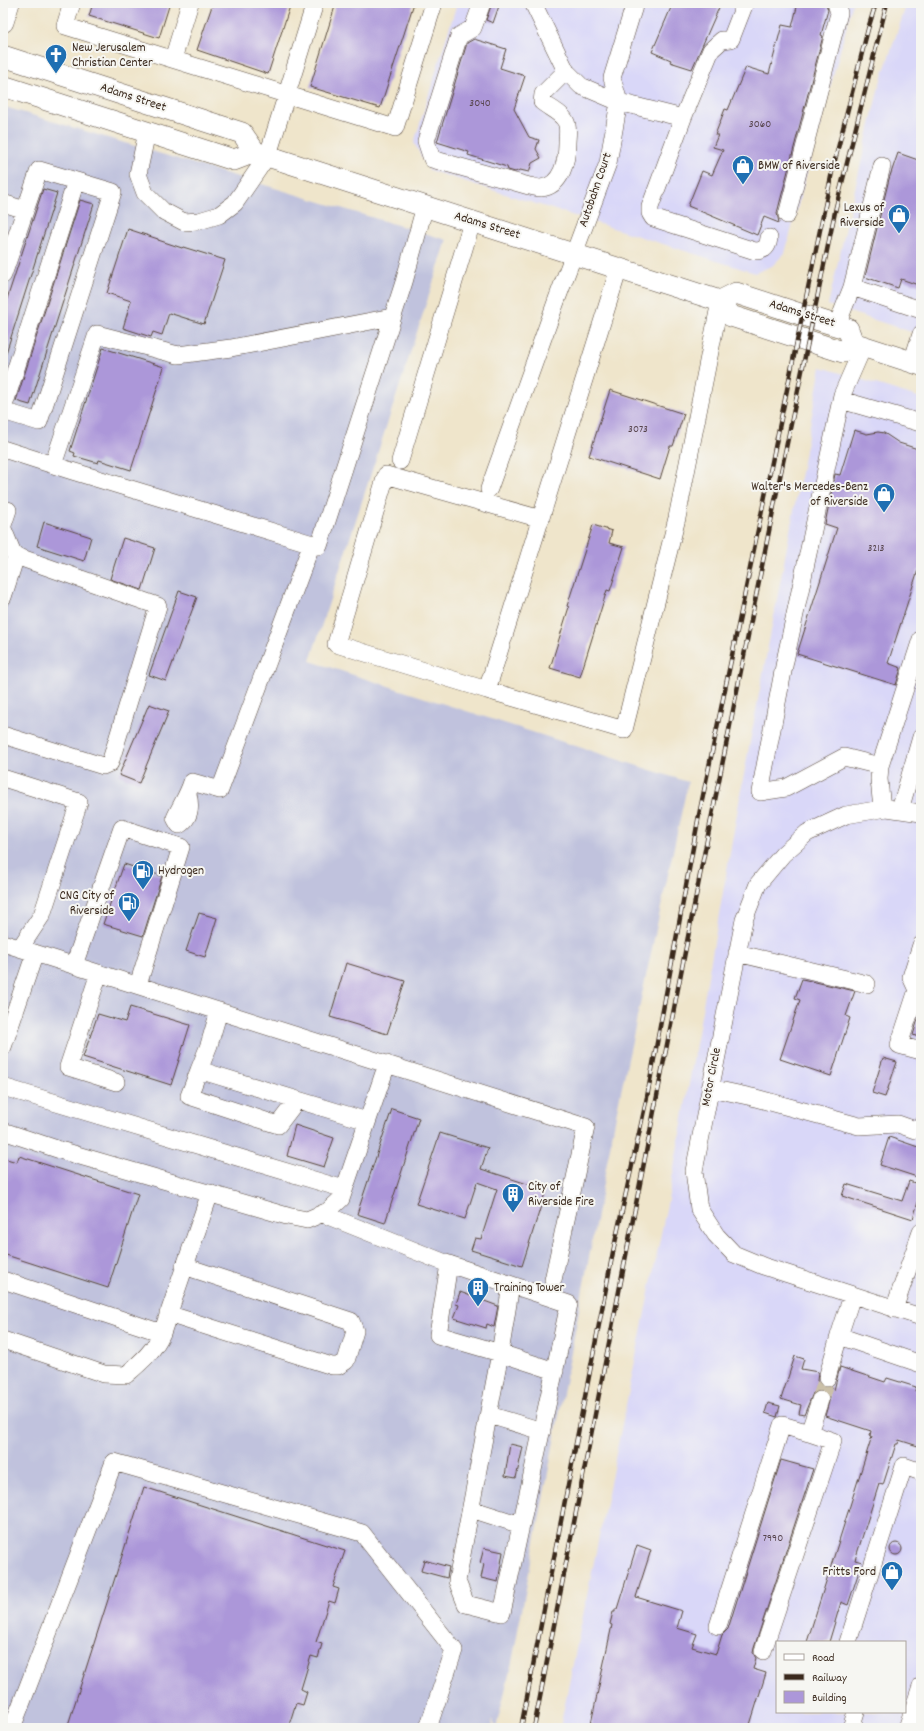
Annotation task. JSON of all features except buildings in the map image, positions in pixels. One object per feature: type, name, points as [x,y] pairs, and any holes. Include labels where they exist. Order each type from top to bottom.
[{"type":"main road","points":[[3,22],[9,3]]},
{"type":"main road","name":"Adams Street","points":[[3,56],[242,133],[261,154],[720,301],[731,316],[798,339],[843,352],[858,345],[848,329],[837,325],[736,293],[720,301]]},
{"type":"main road","points":[[3,86],[234,160],[261,154]]},
{"type":"main road","points":[[858,345],[917,363]]},
{"type":"street","points":[[72,3],[65,26],[395,128],[434,3]]},
{"type":"street","points":[[173,59],[190,3]]},
{"type":"street","points":[[147,132],[138,174],[145,193],[163,211],[184,222],[199,221],[219,215],[236,203],[261,154],[287,94],[315,3]]},
{"type":"street","points":[[482,3],[474,28],[459,36],[426,141],[432,159],[529,186],[542,188],[553,183],[561,175],[567,153],[568,130],[566,122],[563,118],[542,102],[543,94],[566,70]]},
{"type":"street","points":[[533,3],[566,70],[581,86],[619,102],[683,118]]},
{"type":"street","points":[[619,102],[612,78],[635,3]]},
{"type":"street","points":[[745,3],[731,39],[722,40],[711,50],[683,118],[650,207],[650,213],[653,218],[755,252],[766,248],[769,238]]},
{"type":"street","points":[[787,215],[839,13],[836,3]]},
{"type":"street","name":"Autobahn Court","points":[[490,489],[608,163],[619,102]]},
{"type":"street","points":[[837,325],[852,287],[882,166]]},
{"type":"street","points":[[3,275],[39,170],[76,181],[113,192],[39,422],[3,410],[76,181]]},
{"type":"street","points":[[3,203],[25,210]]},
{"type":"street","points":[[3,449],[319,546],[392,317],[425,206]]},
{"type":"street","points":[[400,461],[472,222]]},
{"type":"street","points":[[487,690],[542,519],[619,268]]},
{"type":"street","points":[[852,287],[921,310]]},
{"type":"street","points":[[542,519],[386,475],[336,644],[624,730],[677,518],[720,301]]},
{"type":"street","points":[[53,465],[97,334],[178,356],[231,348],[392,317]]},
{"type":"street","points":[[917,363],[921,334]]},
{"type":"street","points":[[858,345],[841,400],[785,662],[760,792],[786,788],[844,757],[880,766]]},
{"type":"street","points":[[841,400],[921,423]]},
{"type":"street","points":[[3,509],[8,510],[3,525]]},
{"type":"street","points":[[3,528],[12,551],[16,556],[158,606],[110,763],[103,766],[3,735]]},
{"type":"street","points":[[172,844],[179,826],[175,818],[182,801],[188,794],[192,782],[220,790],[312,543]]},
{"type":"street","points":[[3,597],[16,556]]},
{"type":"street","points":[[882,809],[878,779],[880,766],[921,639]]},
{"type":"street","points":[[900,810],[921,737]]},
{"type":"street","points":[[3,778],[79,802],[42,915],[27,950],[3,1047]]},
{"type":"street","name":"Motor Circle","points":[[921,813],[882,809],[846,815],[807,833],[783,854],[758,884],[744,920],[694,1171],[699,1209],[716,1235],[734,1254],[763,1266],[852,1296],[921,1317]]},
{"type":"street","points":[[74,965],[122,828],[181,847],[138,985]]},
{"type":"street","points":[[3,942],[586,1127],[553,1280]]},
{"type":"street","points":[[921,945],[911,976],[919,990],[899,1045],[921,1051]]},
{"type":"street","points":[[737,953],[867,984]]},
{"type":"street","points":[[99,973],[68,1067],[116,1082]]},
{"type":"street","points":[[219,1011],[209,1045],[189,1096],[278,1125],[297,1100]]},
{"type":"street","points":[[3,1131],[288,1216],[307,1220],[328,1212],[341,1199],[387,1064]]},
{"type":"street","points":[[199,1070],[367,1121]]},
{"type":"street","points":[[3,1087],[344,1189]]},
{"type":"street","points":[[710,1088],[752,1096],[859,1126],[898,1124],[916,1130],[921,1126]]},
{"type":"street","points":[[3,1340],[104,1374],[126,1375],[152,1350],[162,1333],[210,1193]]},
{"type":"street","points":[[323,1214],[449,1264],[511,1284],[569,1304],[502,1612],[466,1604],[457,1581],[489,1415],[511,1284]]},
{"type":"street","points":[[894,1309],[921,1232]]},
{"type":"street","points":[[449,1264],[438,1335],[555,1370]]},
{"type":"street","points":[[168,1314],[332,1366],[338,1366],[346,1361],[355,1331],[351,1321],[184,1266]]},
{"type":"street","points":[[3,1280],[162,1333]]},
{"type":"street","points":[[827,1378],[852,1296]]},
{"type":"street","points":[[839,1336],[921,1364]]},
{"type":"street","points":[[809,1433],[820,1400]]},
{"type":"street","points":[[489,1415],[542,1431]]},
{"type":"street","points":[[718,1626],[782,1425],[832,1441],[763,1651]]},
{"type":"street","points":[[12,1728],[114,1462],[362,1533],[454,1650],[428,1728]]},
{"type":"street","points":[[848,1641],[904,1466],[921,1472]]},
{"type":"street","points":[[471,1509],[521,1525]]},
{"type":"street","points":[[907,1728],[916,1694]]},
{"type":"street","points":[[851,1728],[856,1713]]},
{"type":"shaded area","points":[[457,3],[853,3],[785,253],[772,266],[755,273],[429,170],[414,143]]},
{"type":"shaded area","points":[[907,3],[921,3],[921,335],[828,305],[879,86]]},
{"type":"shaded area","points":[[5,107],[447,240],[310,661],[688,782],[617,1110],[512,1662],[496,1728],[492,1719],[493,1728],[3,1728],[3,113]]},
{"type":"shaded area","points":[[821,367],[921,398],[921,1728],[560,1728],[671,1185],[746,763]]},
{"type":"tunnel","points":[[820,1400],[827,1378]]},
{"type":"railway","points":[[521,1728],[613,1252],[647,1097],[699,815],[832,172],[876,3]]},
{"type":"railway","points":[[534,1728],[701,870],[776,496],[836,207],[887,3]]},
{"type":"place","name":"New Jerusalem Christian Center","points":[[56,74]]},
{"type":"place","name":"BMW of Riverside","points":[[743,186]]},
{"type":"place","name":"Lexus of Riverside","points":[[899,234]]},
{"type":"place","name":"Walter's Mercedes-Benz of Riverside","points":[[884,514]]},
{"type":"place","name":"Hydrogen","points":[[143,890]]},
{"type":"place","name":"CNG City of Riverside","points":[[129,922]]},
{"type":"place","name":"City of Riverside Fire","points":[[513,1214]]},
{"type":"place","name":"Training Tower","points":[[478,1308]]},
{"type":"place","name":"Fritts Ford","points":[[892,1592]]}]
